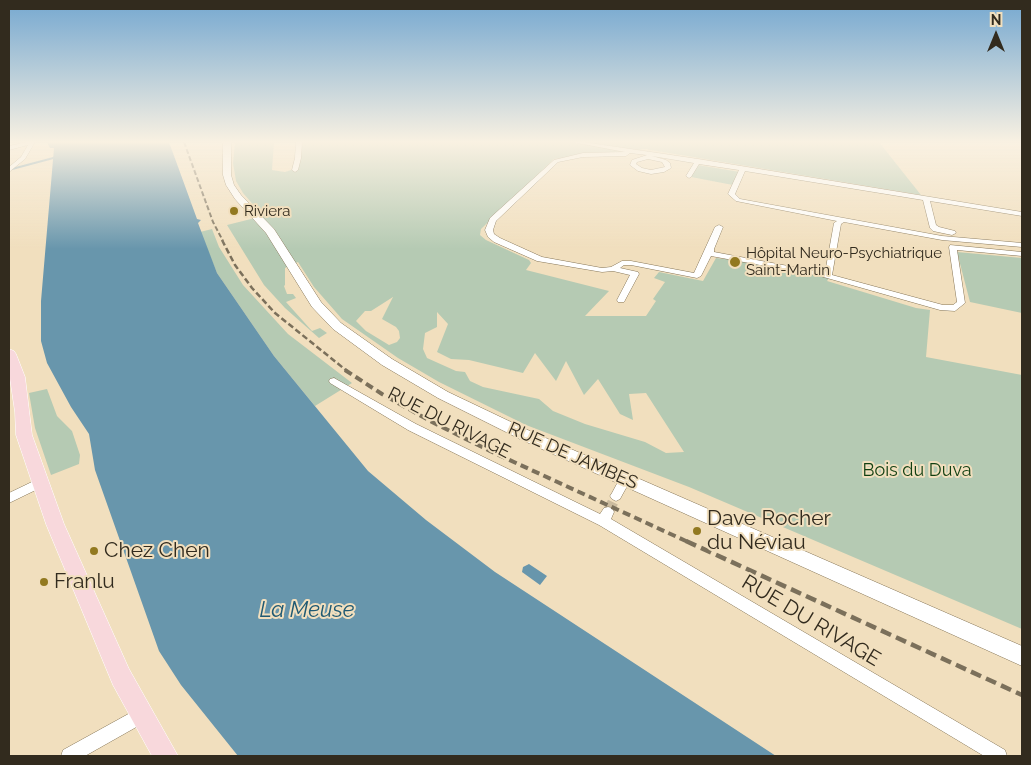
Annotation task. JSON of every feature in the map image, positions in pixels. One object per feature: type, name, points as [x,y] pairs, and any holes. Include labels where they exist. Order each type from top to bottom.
[{"type":"main road","name":"RUE DE JAMBES","points":[[228,178],[230,186],[246,207],[270,231],[316,304],[337,326],[387,362],[443,395],[510,428],[1022,656]]},
{"type":"main road","points":[[9,356],[18,377],[24,435],[54,524],[141,715],[166,756]]},
{"type":"street","points":[[538,178],[493,220],[489,230],[497,240],[540,259],[602,270],[613,269],[635,274],[621,300]]},
{"type":"street","points":[[739,178],[731,194],[738,200],[843,220],[934,233],[953,240],[1022,254]]},
{"type":"street","points":[[796,178],[871,190],[916,201],[926,200],[1022,214]]},
{"type":"street","points":[[871,190],[875,201]]},
{"type":"street","points":[[926,200],[934,233]]},
{"type":"street","points":[[828,276],[838,223],[843,220]]},
{"type":"street","points":[[613,269],[622,263],[630,263],[697,276],[710,252],[719,227]]},
{"type":"street","points":[[953,240],[1022,239]]},
{"type":"street","points":[[710,252],[828,276],[927,305],[956,308],[961,304],[953,240]]},
{"type":"street","points":[[953,240],[1022,245]]},
{"type":"street","name":"RUE DU RIVAGE","points":[[334,381],[412,427],[606,516],[999,756]]},
{"type":"street","points":[[616,496],[625,479]]},
{"type":"street","points":[[9,498],[40,483]]},
{"type":"street","points":[[69,756],[141,715]]},
{"type":"green space","name":"Bois du Duva","points":[[235,178],[534,178],[481,229],[480,235],[486,240],[529,260],[531,263],[526,270],[609,291],[585,316],[646,316],[656,301],[653,299],[665,282],[654,278],[659,272],[703,281],[716,258],[752,262],[829,278],[827,281],[916,308],[930,310],[926,357],[1022,375],[1022,629],[689,487],[526,425],[439,382],[398,358],[342,319],[314,287],[298,262],[285,268],[284,286],[287,294],[293,294],[296,298],[286,302],[312,331],[320,328],[327,333],[319,338],[285,308],[264,285],[227,225],[263,216],[243,193]],"holes":[[[393,297],[382,319],[396,327],[399,331],[400,338],[397,342],[389,345],[366,331],[356,321],[365,311],[371,311]],[[437,312],[448,324],[437,352],[451,359],[469,360],[523,373],[535,353],[556,381],[566,361],[584,395],[598,379],[620,414],[633,420],[629,394],[646,393],[684,452],[666,453],[645,442],[585,424],[553,411],[539,399],[483,387],[470,381],[465,372],[456,371],[427,358],[423,349],[425,333],[437,327]]]},
{"type":"green space","points":[[695,178],[737,178],[733,185]]},
{"type":"green space","points":[[817,178],[907,178],[921,195]]},
{"type":"green space","points":[[212,229],[219,247],[243,285],[288,334],[352,383],[315,406],[274,356],[217,273],[200,232]]},
{"type":"green space","points":[[957,252],[1022,258],[1022,313],[970,302]]},
{"type":"green space","points":[[47,389],[57,416],[72,431],[80,455],[79,464],[51,475],[35,428],[29,393]]},
{"type":"water","name":"La Meuse","points":[[51,178],[182,178],[197,219],[201,220],[198,223],[217,273],[274,356],[368,471],[426,520],[495,572],[776,756],[238,756],[181,685],[159,651],[95,470],[89,434],[71,407],[47,363],[41,341],[41,301]]},
{"type":"water","points":[[529,564],[547,576],[540,585],[522,572],[523,567]]},
{"type":"tunnel","points":[[608,512],[616,496]]},
{"type":"railway","points":[[197,178],[213,222],[223,241]]},
{"type":"railway","points":[[222,240],[235,265],[252,288],[275,313],[347,371]]},
{"type":"railway","points":[[345,370],[382,394],[432,422],[490,451],[688,542]]},
{"type":"railway","points":[[686,541],[1022,695]]},
{"type":"place","name":"Riviera","points":[[234,211]]},
{"type":"place","name":"Hôpital Neuro-Psychiatrique Saint-Martin","points":[[735,262]]},
{"type":"place","name":"Dave Rocher du Néviau","points":[[697,531]]},
{"type":"place","name":"Chez Chen","points":[[94,551]]},
{"type":"place","name":"Franlu","points":[[44,582]]}]
